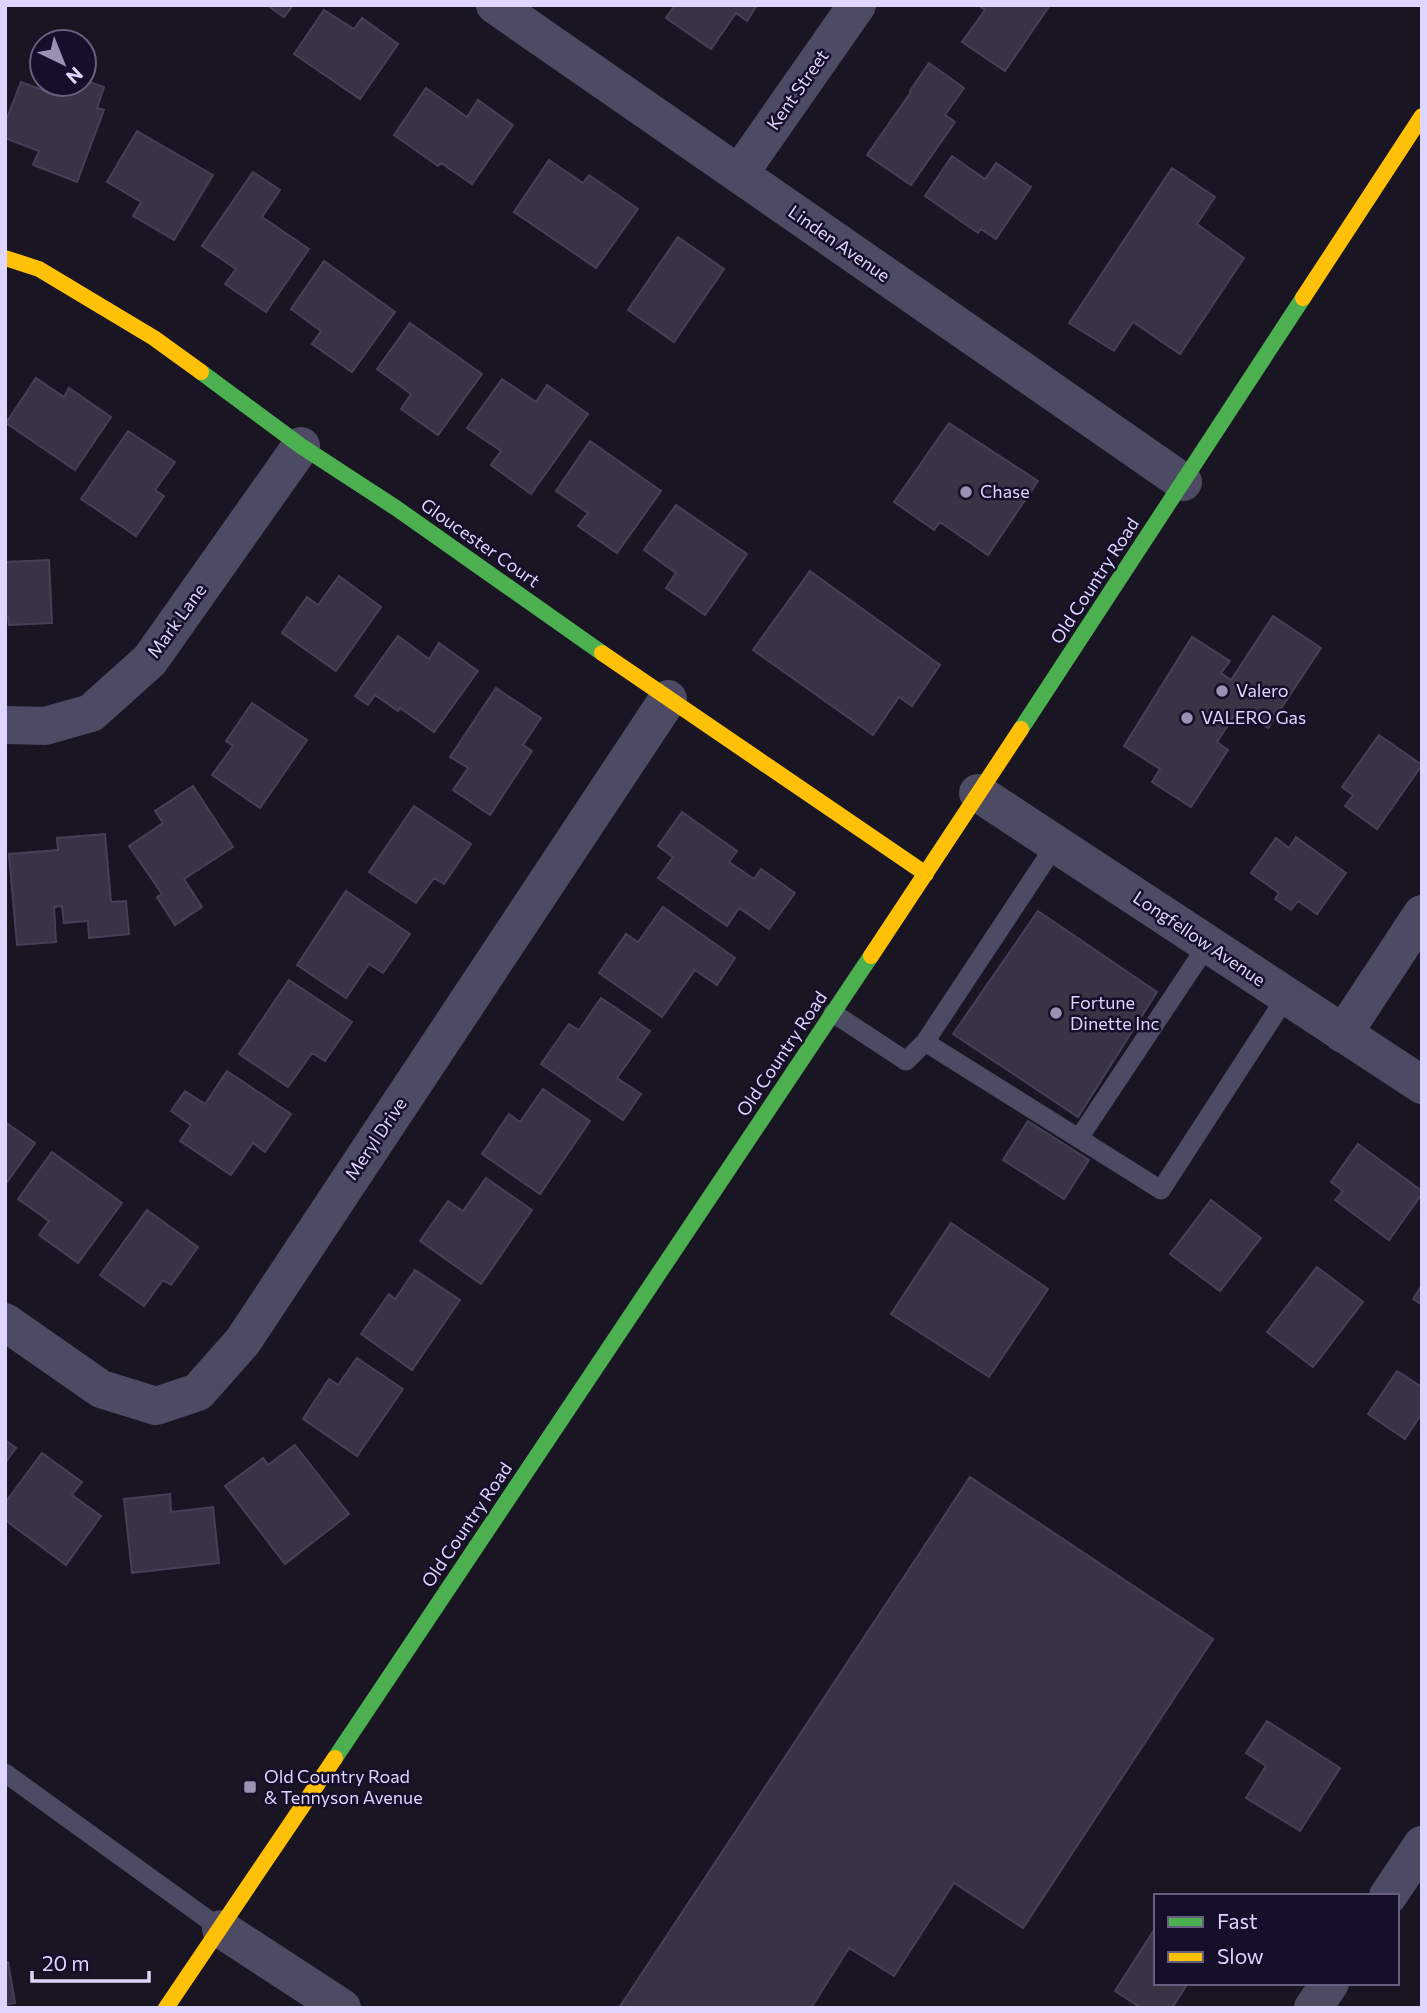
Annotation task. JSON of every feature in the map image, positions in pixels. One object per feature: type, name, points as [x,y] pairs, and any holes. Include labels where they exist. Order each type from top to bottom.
[{"type":"main road","name":"Old Country Road","points":[[166,2008],[926,874],[1422,116]]},
{"type":"main road","name":"Gloucester Court","points":[[5,258],[39,269],[154,338],[301,446],[396,508],[668,699],[926,874]]},
{"type":"street","name":"Linden Avenue","points":[[495,5],[1183,482]]},
{"type":"street","name":"Kent Street","points":[[739,174],[857,5]]},
{"type":"street","name":"Mark Lane","points":[[5,725],[45,726],[91,713],[150,660],[301,446]]},
{"type":"street","name":"Meryl Drive","points":[[5,1322],[101,1389],[156,1406],[198,1392],[243,1340],[668,699]]},
{"type":"street","name":"Longfellow Avenue","points":[[978,793],[1422,1085]]},
{"type":"street","points":[[1343,1034],[1422,914]]},
{"type":"street","points":[[1389,1894],[1422,1845]]},
{"type":"street","points":[[220,1929],[342,2008]]},
{"type":"street","points":[[1313,2008],[1329,1985]]},
{"type":"lane","points":[[833,1013],[905,1061],[925,1042],[1056,844]]},
{"type":"lane","points":[[1079,1138],[1208,944]]},
{"type":"lane","points":[[925,1042],[1161,1190],[1286,997]]},
{"type":"lane","points":[[5,1773],[220,1929]]},
{"type":"building","points":[[267,5],[293,5],[284,17]]},
{"type":"building","points":[[675,5],[757,5],[747,21],[736,13],[711,49],[666,18]]},
{"type":"building","points":[[978,5],[1050,5],[1005,71],[962,42],[985,10]]},
{"type":"building","points":[[324,10],[354,29],[362,18],[398,44],[360,99],[294,54]]},
{"type":"building","points":[[929,63],[964,88],[945,115],[955,122],[911,185],[867,155]]},
{"type":"building","points":[[21,82],[28,85],[28,98],[98,98],[98,85],[104,87],[97,108],[104,110],[77,182],[33,165],[39,151],[5,138],[5,123]]},
{"type":"building","points":[[426,88],[467,117],[478,100],[513,125],[472,184],[441,163],[438,166],[394,135]]},
{"type":"building","points":[[137,131],[213,175],[174,240],[133,216],[141,202],[107,182]]},
{"type":"building","points":[[952,156],[985,179],[996,163],[1031,187],[996,239],[981,229],[978,233],[925,196]]},
{"type":"building","points":[[549,160],[583,183],[589,175],[638,209],[596,268],[514,212]]},
{"type":"building","points":[[1172,168],[1215,197],[1197,224],[1244,258],[1180,354],[1133,322],[1114,351],[1069,323]]},
{"type":"building","points":[[253,172],[280,190],[262,217],[309,249],[266,312],[225,284],[236,269],[202,246]]},
{"type":"building","points":[[678,237],[724,269],[674,342],[628,310]]},
{"type":"building","points":[[324,261],[395,312],[352,372],[312,344],[321,331],[291,309]]},
{"type":"building","points":[[410,323],[482,374],[438,435],[401,409],[411,394],[377,369]]},
{"type":"building","points":[[36,378],[64,397],[69,388],[111,417],[75,470],[6,423]]},
{"type":"building","points":[[502,379],[536,402],[547,385],[588,414],[531,494],[491,465],[501,451],[467,428]]},
{"type":"building","name":"Chase","points":[[949,423],[1038,481],[988,555],[940,522],[934,530],[894,502]]},
{"type":"building","points":[[128,431],[175,462],[155,490],[164,496],[136,536],[81,499]]},
{"type":"building","points":[[590,441],[661,491],[617,553],[578,526],[588,513],[556,491]]},
{"type":"building","points":[[676,505],[747,554],[705,615],[666,588],[676,573],[644,550]]},
{"type":"building","points":[[49,560],[52,623],[9,625],[8,616],[5,616],[5,562]]},
{"type":"building","points":[[810,571],[940,665],[912,706],[899,697],[873,735],[753,650]]},
{"type":"building","points":[[339,576],[381,607],[336,671],[282,633],[307,597],[318,605]]},
{"type":"building","name":"VALERO Gas","points":[[1273,616],[1321,648],[1268,728],[1239,708],[1217,742],[1228,750],[1191,807],[1152,782],[1160,769],[1124,746],[1192,637],[1230,661],[1221,673],[1231,680]]},
{"type":"building","points":[[398,636],[429,659],[439,643],[478,671],[434,732],[400,708],[398,711],[375,695],[368,705],[355,696]]},
{"type":"building","points":[[496,688],[541,718],[523,745],[532,751],[490,815],[453,790],[468,768],[450,757]]},
{"type":"building","points":[[252,703],[307,740],[260,808],[212,775],[233,746],[226,741]]},
{"type":"building","points":[[1379,735],[1422,765],[1377,829],[1345,806],[1353,795],[1342,787]]},
{"type":"building","points":[[193,786],[233,847],[184,879],[202,907],[175,925],[157,897],[162,894],[129,846],[163,823],[155,811]]},
{"type":"building","points":[[414,806],[471,844],[444,884],[434,878],[416,903],[369,872]]},
{"type":"building","points":[[682,812],[737,851],[729,862],[754,879],[761,869],[795,893],[769,929],[739,908],[727,926],[658,878],[673,857],[658,846]]},
{"type":"building","points":[[105,834],[111,902],[126,901],[129,934],[89,938],[88,921],[64,923],[62,906],[54,907],[56,942],[17,945],[9,854],[58,850],[57,838]]},
{"type":"building","points":[[1296,837],[1346,873],[1317,914],[1298,901],[1291,910],[1275,899],[1279,893],[1251,873],[1276,838],[1289,848]]},
{"type":"building","points":[[346,891],[410,934],[383,973],[369,964],[346,998],[297,965]]},
{"type":"building","points":[[663,907],[735,958],[717,985],[695,970],[662,1017],[599,973],[626,934],[638,942]]},
{"type":"building","name":"Fortune Dinette Inc","points":[[1038,911],[1157,992],[1078,1117],[953,1034]]},
{"type":"building","points":[[289,980],[352,1022],[325,1061],[312,1053],[288,1087],[239,1054]]},
{"type":"building","points":[[601,998],[650,1031],[617,1078],[641,1094],[623,1120],[541,1064],[569,1024],[579,1030]]},
{"type":"building","points":[[227,1071],[291,1114],[265,1152],[253,1143],[231,1175],[180,1141],[191,1125],[171,1111],[185,1091],[205,1104]]},
{"type":"building","points":[[543,1089],[590,1121],[540,1194],[482,1154],[509,1114],[520,1122]]},
{"type":"building","points":[[1028,1121],[1089,1160],[1064,1199],[1003,1160]]},
{"type":"building","points":[[5,1122],[35,1143],[5,1185]]},
{"type":"building","points":[[1358,1144],[1422,1191],[1389,1240],[1335,1200],[1343,1191],[1331,1182]]},
{"type":"building","points":[[52,1152],[122,1203],[78,1263],[39,1235],[49,1221],[18,1199]]},
{"type":"building","points":[[486,1178],[532,1210],[481,1284],[420,1241],[448,1201],[463,1211]]},
{"type":"building","points":[[1211,1200],[1261,1238],[1220,1291],[1170,1254]]},
{"type":"building","points":[[147,1210],[198,1247],[171,1285],[163,1280],[144,1306],[100,1275]]},
{"type":"building","points":[[951,1223],[1048,1289],[989,1377],[891,1314]]},
{"type":"building","points":[[1317,1267],[1363,1302],[1313,1367],[1267,1332]]},
{"type":"building","points":[[415,1270],[460,1300],[412,1370],[361,1334],[389,1294],[395,1299]]},
{"type":"building","points":[[1422,1285],[1422,1305],[1413,1299]]},
{"type":"building","points":[[357,1358],[403,1389],[357,1456],[303,1419],[329,1379],[338,1385]]},
{"type":"building","points":[[1397,1371],[1422,1387],[1422,1413],[1405,1439],[1368,1414]]},
{"type":"building","points":[[5,1440],[16,1448],[5,1463]]},
{"type":"building","points":[[295,1445],[349,1514],[285,1564],[225,1486],[263,1458],[268,1465]]},
{"type":"building","points":[[42,1453],[82,1482],[72,1495],[101,1516],[66,1565],[5,1520],[5,1503]]},
{"type":"building","points":[[970,1477],[1213,1639],[1023,1928],[954,1883],[894,1976],[849,1948],[811,2008],[619,2008]]},
{"type":"building","points":[[170,1494],[171,1512],[213,1507],[219,1563],[132,1573],[124,1499]]},
{"type":"building","points":[[1267,1721],[1340,1768],[1300,1831],[1246,1798],[1266,1766],[1246,1753]]},
{"type":"building","points":[[1154,1930],[1154,1985],[1187,1985],[1172,2008],[1141,2008],[1115,1991]]},
{"type":"building","points":[[5,1962],[8,1962],[15,2003],[5,2005]]},
{"type":"traffic: fast","points":[[1021,729],[1303,298]]},
{"type":"traffic: fast","points":[[201,372],[301,446],[396,508],[602,653]]},
{"type":"traffic: fast","points":[[335,1758],[871,956]]},
{"type":"traffic: slow","points":[[1303,298],[1422,116]]},
{"type":"traffic: slow","points":[[5,258],[39,269],[154,338],[201,372]]},
{"type":"traffic: slow","points":[[602,653],[926,874]]},
{"type":"traffic: slow","points":[[871,956],[1021,729]]},
{"type":"traffic: slow","points":[[166,2008],[335,1758]]},
{"type":"place","name":"Chase","points":[[966,492]]},
{"type":"place","name":"Valero","points":[[1222,691]]},
{"type":"place","name":"VALERO Gas","points":[[1187,718]]},
{"type":"place","name":"Fortune Dinette Inc","points":[[1056,1013]]},
{"type":"place","name":"Old Country Road & Tennyson Avenue","points":[[250,1787]]}]
